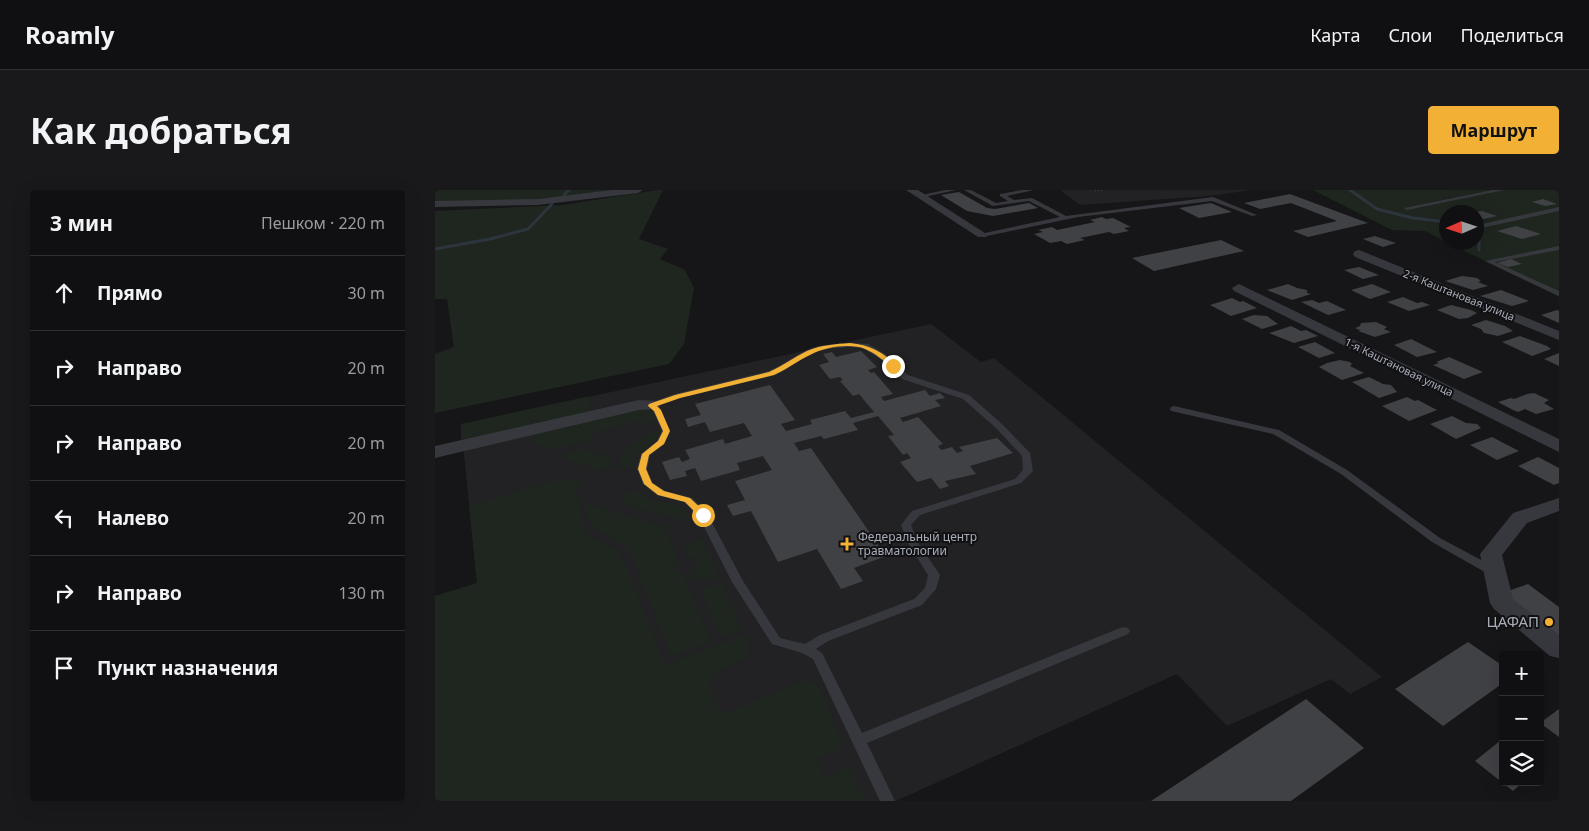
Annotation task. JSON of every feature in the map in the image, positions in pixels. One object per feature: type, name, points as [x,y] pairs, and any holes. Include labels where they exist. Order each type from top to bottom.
[{"type":"street","points":[[435,204],[519,201],[638,190]]},
{"type":"street","points":[[916,193],[982,235]]},
{"type":"street","name":"2-я Каштановая улица","points":[[1359,254],[1559,336]]},
{"type":"street","name":"1-я Каштановая улица","points":[[1239,288],[1559,446]]},
{"type":"street","points":[[435,452],[639,406],[652,406]]},
{"type":"street","points":[[1559,504],[1519,518],[1491,554],[1502,603],[1559,650]]},
{"type":"lane","points":[[916,193],[953,190]]},
{"type":"lane","points":[[967,190],[995,205],[1030,200],[1065,218]]},
{"type":"lane","points":[[1013,202],[1002,195],[1031,190]]},
{"type":"lane","points":[[1407,208],[1501,190]]},
{"type":"lane","points":[[982,235],[1065,218],[1213,199],[1254,216]]},
{"type":"lane","points":[[1484,225],[1559,209]]},
{"type":"lane","points":[[1559,248],[1488,261],[1559,294]]},
{"type":"lane","points":[[652,406],[678,396],[772,373],[786,367],[809,352],[825,347],[865,346],[882,356],[905,377],[966,397],[999,426],[1027,455],[1029,471],[1018,481],[916,513],[907,525],[913,543],[934,574],[930,589],[919,602],[824,638],[806,649]]},
{"type":"lane","points":[[652,406],[657,410],[667,431],[661,442],[646,454],[642,469],[648,484],[661,493],[687,500],[703,515],[738,582],[776,641],[806,649],[818,656],[889,801]]},
{"type":"lane","points":[[1174,409],[1276,432],[1344,472],[1436,540],[1495,572]]},
{"type":"lane","points":[[859,740],[1124,631]]},
{"type":"path","points":[[1095,190],[1104,190]]},
{"type":"shaded area","points":[[435,190],[628,190],[525,200],[435,202]]},
{"type":"shaded area","points":[[663,190],[639,239],[668,249],[660,259],[685,270],[694,288],[684,344],[669,364],[435,413],[435,354],[454,347],[447,299],[435,299],[435,211],[563,205]]},
{"type":"shaded area","points":[[1060,190],[1252,190],[1209,196],[1080,205]]},
{"type":"shaded area","points":[[1313,190],[1559,190],[1559,297],[1462,250],[1484,250],[1484,205],[1439,205],[1439,238],[1425,231],[1392,230]]},
{"type":"shaded area","name":"Федеральный центр травматологии","points":[[931,324],[981,362],[994,358],[1382,677],[1350,694],[1331,679],[1227,726],[1177,674],[896,801],[435,801],[435,596],[477,583],[461,424]]},
{"type":"shaded area","points":[[586,397],[589,400],[590,407],[585,412],[577,415],[461,440],[461,424]]},
{"type":"shaded area","points":[[641,408],[651,410],[657,421],[645,425],[638,421],[624,424],[619,429],[613,427],[599,431],[586,441],[556,449],[534,445],[534,433],[551,429],[567,429],[570,424],[590,420],[595,422],[605,415]]},
{"type":"shaded area","points":[[661,430],[661,435],[636,455],[637,466],[621,469],[619,455],[649,433]]},
{"type":"shaded area","points":[[583,448],[611,460],[611,466],[598,470],[558,456]]},
{"type":"shaded area","points":[[558,480],[584,480],[577,487],[575,496],[580,501],[579,506],[583,526],[590,538],[617,550],[626,564],[665,665],[744,635],[750,646],[746,658],[712,675],[709,683],[717,708],[724,713],[806,680],[817,683],[841,738],[839,749],[817,759],[825,778],[848,767],[867,801],[435,801],[435,596],[477,583],[469,505]]},
{"type":"shaded area","points":[[638,490],[648,499],[681,506],[692,516],[680,520],[640,509],[624,502],[622,494]]},
{"type":"shaded area","points":[[584,503],[665,527],[679,562],[673,566],[675,571],[682,571],[710,642],[671,656],[628,548],[592,527]]},
{"type":"shaded area","points":[[703,538],[719,577],[697,580],[692,568],[698,563],[697,559],[688,558],[684,550],[690,543]]},
{"type":"shaded area","points":[[721,582],[742,630],[721,638],[701,589]]},
{"type":"building","points":[[959,192],[987,208],[995,209],[1029,203],[1038,208],[993,216],[967,211],[941,195]]},
{"type":"building","points":[[1290,194],[1368,223],[1308,237],[1293,231],[1337,221],[1291,203],[1260,209],[1244,203]]},
{"type":"building","points":[[1543,199],[1557,204],[1545,206],[1532,202]]},
{"type":"building","points":[[1211,203],[1232,212],[1199,218],[1179,208]]},
{"type":"building","points":[[1484,212],[1497,216],[1484,219]]},
{"type":"building","points":[[1102,217],[1106,219],[1113,218],[1131,227],[1124,228],[1129,231],[1114,234],[1109,232],[1080,238],[1085,240],[1067,244],[1061,241],[1050,243],[1034,234],[1043,232],[1038,230],[1052,227],[1057,230],[1095,222],[1090,220]]},
{"type":"building","points":[[1516,226],[1541,234],[1522,239],[1497,231]]},
{"type":"building","points":[[1375,236],[1396,243],[1383,247],[1363,239]]},
{"type":"building","points":[[1221,240],[1244,251],[1154,271],[1132,258]]},
{"type":"building","points":[[1511,259],[1522,264],[1508,267],[1497,263]]},
{"type":"building","points":[[1359,267],[1379,275],[1363,279],[1344,270]]},
{"type":"building","points":[[1462,276],[1477,278],[1481,281],[1478,282],[1488,286],[1473,290],[1445,281]]},
{"type":"building","points":[[1288,284],[1307,290],[1307,293],[1311,294],[1292,300],[1267,290]]},
{"type":"building","points":[[1372,284],[1391,292],[1370,299],[1351,290]]},
{"type":"building","points":[[1501,290],[1529,301],[1512,306],[1480,296]]},
{"type":"building","points":[[1403,297],[1417,303],[1422,302],[1430,305],[1409,311],[1387,302]]},
{"type":"building","points":[[1232,298],[1257,308],[1231,316],[1210,305]]},
{"type":"building","points":[[1312,300],[1319,303],[1327,301],[1346,310],[1328,315],[1301,302]]},
{"type":"building","points":[[1451,305],[1477,313],[1468,318],[1459,319],[1437,310]]},
{"type":"building","points":[[1559,311],[1559,323],[1541,315]]},
{"type":"building","points":[[1254,315],[1267,316],[1278,324],[1262,329],[1242,319]]},
{"type":"building","points":[[1486,320],[1505,326],[1513,331],[1498,336],[1484,333],[1481,329],[1471,325]]},
{"type":"building","points":[[1376,322],[1387,327],[1384,329],[1391,332],[1375,337],[1358,331],[1361,331],[1355,328],[1360,326],[1361,323]]},
{"type":"building","points":[[1291,326],[1318,336],[1294,343],[1269,333]]},
{"type":"building","points":[[1520,336],[1551,349],[1532,356],[1502,342]]},
{"type":"building","points":[[1411,339],[1437,352],[1417,357],[1394,345]]},
{"type":"building","points":[[1315,342],[1335,353],[1319,358],[1298,347]]},
{"type":"building","points":[[861,351],[877,367],[868,370],[871,373],[874,372],[893,394],[881,397],[884,401],[925,390],[930,396],[940,393],[945,398],[935,400],[941,406],[900,418],[903,422],[918,417],[943,444],[938,446],[941,450],[952,447],[957,453],[963,451],[959,447],[997,438],[1013,453],[970,466],[976,474],[945,481],[949,486],[940,489],[931,478],[917,482],[900,462],[911,458],[907,453],[903,455],[888,436],[894,435],[878,416],[853,423],[858,430],[824,439],[821,436],[794,443],[799,451],[811,448],[886,556],[854,568],[863,581],[841,589],[817,549],[778,562],[751,511],[733,516],[727,505],[745,500],[735,481],[772,470],[763,456],[737,463],[740,470],[701,481],[695,468],[685,471],[687,476],[670,480],[662,462],[679,457],[682,462],[690,459],[685,450],[723,439],[725,444],[752,436],[744,423],[710,432],[705,422],[688,427],[685,419],[701,415],[695,404],[770,385],[795,420],[781,424],[786,431],[812,424],[810,420],[845,411],[851,418],[874,412],[859,394],[853,396],[840,381],[843,380],[840,377],[830,379],[819,365],[829,362],[823,354],[832,352],[836,357]]},
{"type":"building","points":[[1559,353],[1559,366],[1544,359]]},
{"type":"building","points":[[1449,357],[1483,372],[1464,379],[1433,365]]},
{"type":"building","points":[[1340,360],[1350,362],[1352,364],[1350,366],[1364,373],[1342,380],[1319,367]]},
{"type":"building","points":[[1369,377],[1383,384],[1391,385],[1397,392],[1379,398],[1352,382]]},
{"type":"building","points":[[1534,393],[1549,400],[1544,403],[1554,409],[1536,414],[1525,409],[1518,412],[1498,402],[1511,398],[1514,399]]},
{"type":"building","points":[[1407,397],[1415,401],[1418,400],[1437,410],[1409,421],[1382,406]]},
{"type":"building","points":[[1452,416],[1466,423],[1477,424],[1481,428],[1456,439],[1430,424]]},
{"type":"building","points":[[1492,437],[1519,451],[1497,460],[1470,445]]},
{"type":"building","points":[[1538,457],[1559,468],[1559,483],[1554,485],[1518,466]]},
{"type":"building","name":"ЦАФАП","points":[[1528,584],[1559,607],[1559,638],[1502,593]]},
{"type":"building","points":[[1468,642],[1499,663],[1499,686],[1443,726],[1395,689]]},
{"type":"building","points":[[1306,699],[1364,748],[1291,801],[1151,801]]},
{"type":"building","points":[[1559,709],[1559,737],[1544,726],[1544,720]]},
{"type":"building","points":[[1499,742],[1499,780],[1475,761]]},
{"type":"building","points":[[1507,786],[1519,786],[1513,791]]},
{"type":"waterway","points":[[564,195],[569,190]]},
{"type":"waterway","points":[[1350,190],[1377,209],[1413,218],[1439,221]]},
{"type":"waterway","points":[[435,249],[490,239],[528,229],[552,204]]},
{"type":"place","name":"Федеральный центр травматологии","points":[[847,544]]},
{"type":"place","name":"ЦАФАП","points":[[1549,622]]},
{"type":"route","points":[[703,515],[687,500],[661,493],[648,484],[642,469],[646,454],[661,442],[667,431],[657,410],[652,406],[678,396],[772,373],[786,367],[809,352],[825,347],[865,346],[882,356],[893,366]]}]
